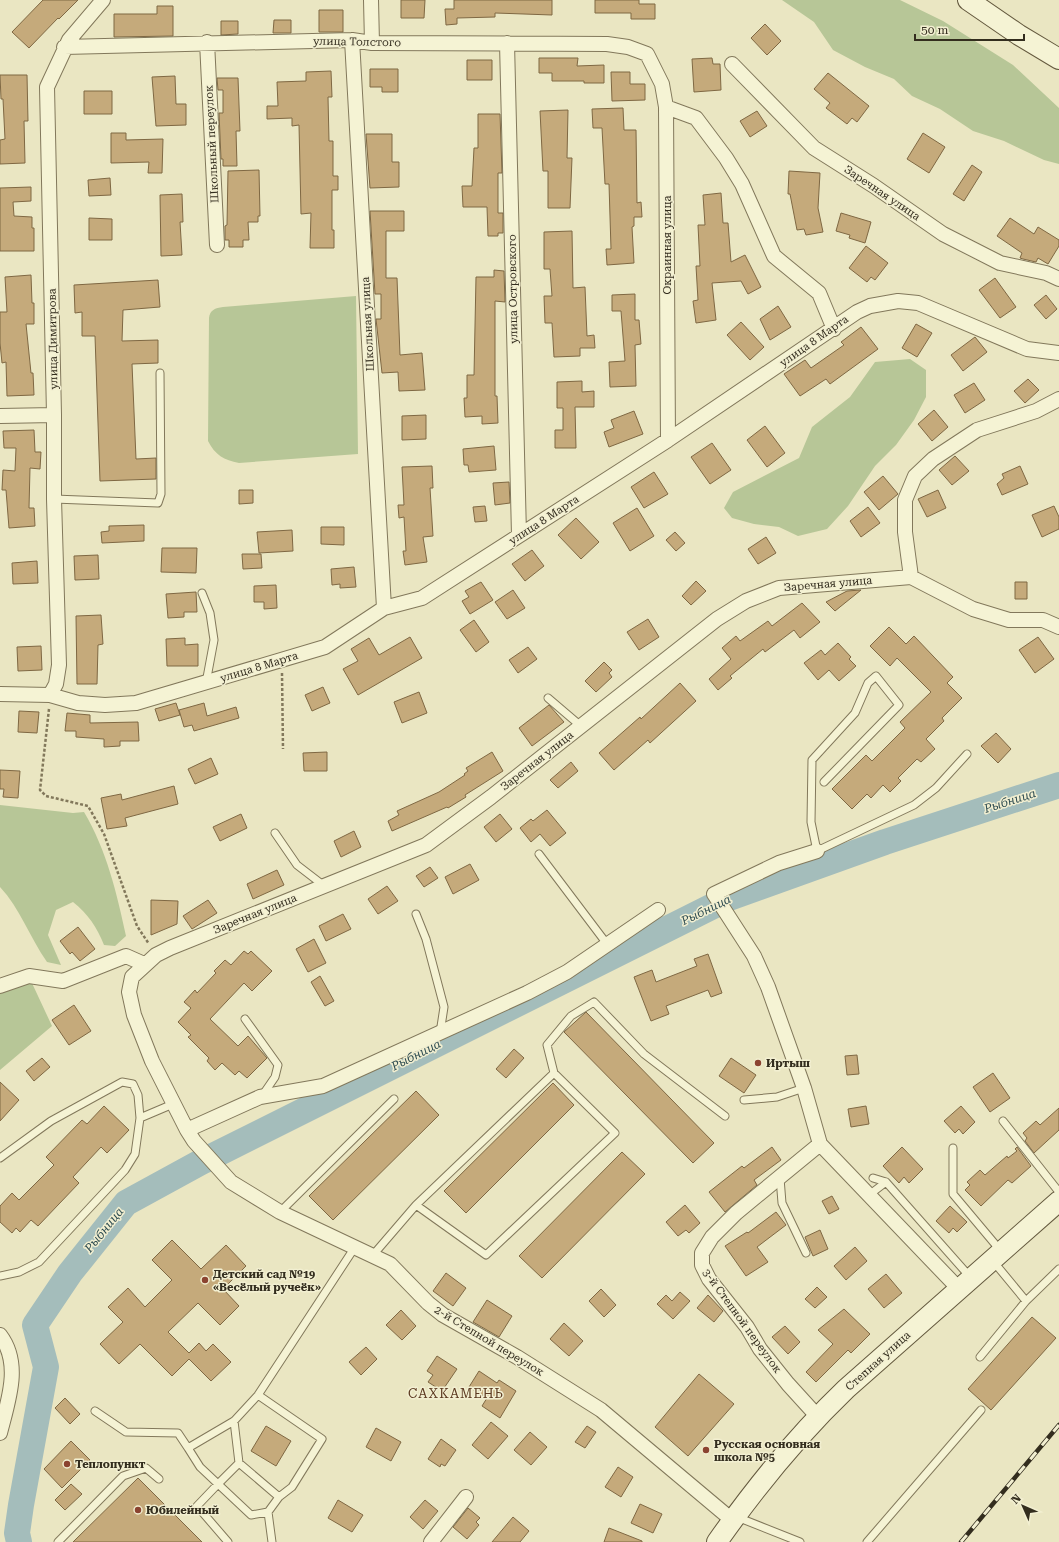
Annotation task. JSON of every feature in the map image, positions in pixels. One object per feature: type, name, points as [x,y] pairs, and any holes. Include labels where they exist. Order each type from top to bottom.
[{"type":"main road","points":[[968,0],[1019,36],[1059,59]]},
{"type":"main road","name":"Степная улица","points":[[717,1542],[734,1518],[818,1416],[1059,1201]]},
{"type":"street","points":[[371,0],[372,42]]},
{"type":"street","name":"улица Димитрова","points":[[50,695],[56,684],[59,665],[54,499],[54,415],[47,87],[64,47],[96,3]]},
{"type":"street","name":"улица Толстого","points":[[64,47],[206,42],[352,40],[372,42],[607,44],[628,47],[647,54]]},
{"type":"street","name":"Школьная улица","points":[[352,40],[384,608]]},
{"type":"street","name":"Школьный переулок","points":[[206,42],[217,245]]},
{"type":"street","name":"улица Островского","points":[[507,43],[519,535]]},
{"type":"street","name":"Окраинная улица","points":[[647,54],[662,84],[666,107],[668,440]]},
{"type":"street","name":"Заречная улица","points":[[732,64],[814,148],[874,186],[943,234],[1000,263],[1046,273],[1059,279]]},
{"type":"street","points":[[666,107],[696,118],[726,158],[742,184],[774,256],[819,293],[834,329]]},
{"type":"street","name":"улица 8 Марта","points":[[0,694],[50,695],[78,703],[105,705],[136,703],[325,647],[384,608],[422,598],[668,440],[857,312],[870,306],[898,301],[918,303],[1028,349],[1059,353]]},
{"type":"street","points":[[1059,398],[1036,410],[977,430],[932,459],[915,476],[905,500],[905,532],[911,577],[973,609],[1009,620],[1043,620],[1059,627]]},
{"type":"street","points":[[0,416],[54,415]]},
{"type":"street","name":"Заречная улица","points":[[173,1104],[152,1060],[134,1015],[129,992],[132,977],[144,964],[156,955],[324,885],[394,859],[426,845],[491,797],[717,619],[746,600],[779,588],[911,577]]},
{"type":"street","points":[[817,850],[779,863],[714,894],[754,956],[768,987],[804,1088],[820,1144],[869,1195],[965,1284]]},
{"type":"street","points":[[190,1136],[260,1097],[324,1086],[527,993],[560,976],[658,910]]},
{"type":"street","points":[[0,986],[29,976],[63,981],[126,956],[144,964]]},
{"type":"street","name":"2-й Степной переулок","points":[[173,1104],[190,1136],[231,1182],[280,1212],[390,1264],[428,1303],[443,1315],[517,1357],[601,1410],[734,1518]]},
{"type":"street","name":"3-й Степной переулок","points":[[818,1416],[788,1384],[760,1349],[746,1327],[710,1279],[702,1265],[702,1253],[712,1237],[736,1213],[820,1144]]},
{"type":"street","points":[[0,1335],[12,1360],[12,1379],[0,1433]]},
{"type":"street","points":[[431,1542],[466,1497]]},
{"type":"lane","points":[[54,499],[158,503],[161,494],[160,373]]},
{"type":"lane","points":[[202,593],[210,613],[214,640],[206,683]]},
{"type":"lane","points":[[824,782],[898,705],[876,676],[868,683],[855,713],[812,760],[811,822],[817,850],[914,805],[936,788],[967,754]]},
{"type":"lane","points":[[548,698],[582,726]]},
{"type":"lane","points":[[275,833],[297,865],[324,885]]},
{"type":"lane","points":[[539,854],[607,944]]},
{"type":"lane","points":[[416,914],[426,939],[444,1007],[440,1033]]},
{"type":"lane","points":[[416,1205],[486,1255],[615,1134],[554,1074],[547,1045],[571,1016],[594,1002],[644,1054],[725,1116]]},
{"type":"lane","points":[[245,1019],[278,1065],[275,1077],[260,1097]]},
{"type":"lane","points":[[373,1255],[416,1205],[554,1074]]},
{"type":"lane","points":[[0,1158],[51,1121],[122,1082],[133,1084],[138,1095],[140,1118],[135,1154],[125,1170],[39,1262],[19,1272],[0,1276]]},
{"type":"lane","points":[[744,1100],[777,1098],[804,1088]]},
{"type":"lane","points":[[280,1212],[394,1099]]},
{"type":"lane","points":[[140,1118],[173,1104]]},
{"type":"lane","points":[[1003,1121],[1059,1192]]},
{"type":"lane","points":[[952,1148],[953,1194],[997,1256],[1026,1301]]},
{"type":"lane","points":[[780,1178],[782,1203],[806,1253]]},
{"type":"lane","points":[[873,1178],[886,1182],[965,1284]]},
{"type":"lane","points":[[869,1195],[886,1182]]},
{"type":"lane","points":[[188,1448],[234,1421],[258,1394],[355,1247]]},
{"type":"lane","points":[[980,1357],[1026,1301],[1059,1269]]},
{"type":"lane","points":[[95,1411],[126,1432],[178,1432],[200,1467],[251,1515],[268,1512],[279,1497],[292,1487],[322,1439],[258,1394]]},
{"type":"lane","points":[[867,1542],[981,1410]]},
{"type":"lane","points":[[234,1421],[239,1463],[279,1497]]},
{"type":"lane","points":[[228,1542],[197,1506],[239,1463]]},
{"type":"lane","points":[[58,1542],[123,1476],[146,1468],[158,1479]]},
{"type":"lane","points":[[268,1512],[272,1542]]},
{"type":"lane","points":[[734,1518],[800,1542]]},
{"type":"path","points":[[282,659],[283,749]]},
{"type":"path","points":[[50,695],[40,790],[46,796],[88,806],[104,834],[137,926],[156,955]]},
{"type":"green space","points":[[782,0],[900,0],[943,21],[1013,65],[1059,108],[1059,164],[1044,160],[1004,141],[973,131],[940,109],[912,96],[894,79],[865,67],[833,50],[814,22]]},
{"type":"green space","points":[[356,296],[358,454],[239,463],[220,456],[208,441],[209,318],[212,311],[223,307]]},
{"type":"green space","points":[[910,359],[926,370],[926,397],[914,420],[896,445],[875,466],[848,506],[827,529],[798,536],[779,527],[754,524],[732,518],[724,508],[733,492],[799,458],[812,427],[850,397],[875,362]]},
{"type":"green space","points":[[0,805],[73,813],[84,812],[105,857],[123,920],[126,936],[115,946],[104,945],[92,921],[73,902],[56,910],[48,935],[61,965],[47,962],[13,904],[0,887]]},
{"type":"green space","points":[[31,981],[52,1026],[0,1070],[0,992]]},
{"type":"building","points":[[43,0],[78,0],[29,48],[12,32]]},
{"type":"building","points":[[401,0],[425,0],[424,18],[401,18]]},
{"type":"building","points":[[454,0],[552,0],[552,15],[495,13],[495,17],[457,18],[457,24],[446,25],[445,9],[454,9]]},
{"type":"building","points":[[595,0],[639,0],[639,4],[655,4],[655,19],[631,19],[631,13],[595,13]]},
{"type":"building","points":[[157,6],[173,6],[173,36],[114,37],[114,14],[157,14]]},
{"type":"building","points":[[319,10],[343,10],[343,32],[319,32]]},
{"type":"building","points":[[274,20],[291,20],[291,33],[273,33]]},
{"type":"building","points":[[221,21],[238,21],[238,34],[221,35]]},
{"type":"building","points":[[765,24],[781,41],[767,55],[751,38]]},
{"type":"building","points":[[539,58],[578,58],[577,66],[604,65],[604,83],[584,83],[584,81],[552,81],[552,73],[539,73]]},
{"type":"building","points":[[712,58],[713,64],[720,64],[721,90],[694,92],[692,59]]},
{"type":"building","points":[[467,60],[492,60],[492,80],[467,80]]},
{"type":"building","points":[[370,69],[398,69],[398,92],[382,92],[382,87],[370,87]]},
{"type":"building","points":[[331,71],[332,97],[328,97],[329,141],[333,141],[333,176],[338,176],[338,190],[332,190],[332,230],[334,230],[334,248],[310,248],[311,213],[301,214],[299,125],[292,126],[292,118],[267,119],[267,106],[278,106],[277,82],[306,81],[306,72]]},
{"type":"building","points":[[611,72],[630,72],[630,84],[645,84],[645,100],[612,101]]},
{"type":"building","points":[[828,73],[869,106],[857,122],[852,118],[847,124],[826,108],[830,103],[814,89]]},
{"type":"building","points":[[0,75],[27,75],[28,121],[24,121],[25,163],[0,164],[0,140],[5,139]]},
{"type":"building","points":[[175,76],[176,104],[186,104],[186,125],[156,126],[152,77]]},
{"type":"building","points":[[217,78],[238,78],[240,131],[236,131],[237,166],[223,166],[223,159],[221,159],[219,113],[223,113],[223,90],[218,90]]},
{"type":"building","points":[[84,91],[112,91],[112,114],[84,114]]},
{"type":"building","points":[[623,108],[624,130],[636,130],[637,203],[641,202],[642,217],[634,217],[634,226],[632,227],[634,263],[607,265],[606,249],[611,249],[609,184],[605,184],[602,128],[593,128],[592,109]]},
{"type":"building","points":[[568,110],[567,158],[572,158],[570,208],[548,208],[548,171],[543,171],[540,111]]},
{"type":"building","points":[[757,111],[767,126],[750,137],[740,121]]},
{"type":"building","points":[[478,114],[500,114],[502,173],[498,173],[498,213],[503,213],[503,233],[498,233],[498,236],[488,236],[487,207],[463,207],[462,186],[472,186],[474,148],[478,148]]},
{"type":"building","points":[[111,133],[126,133],[126,140],[163,139],[162,173],[148,173],[149,162],[111,163]]},
{"type":"building","points":[[923,133],[945,147],[929,173],[907,159]]},
{"type":"building","points":[[366,134],[392,134],[392,162],[399,162],[399,187],[370,188]]},
{"type":"building","points":[[972,165],[982,172],[964,201],[953,194]]},
{"type":"building","points":[[259,170],[260,216],[258,216],[258,222],[248,222],[249,240],[243,240],[243,247],[229,247],[229,240],[225,240],[225,226],[227,225],[228,171]]},
{"type":"building","points":[[789,171],[820,173],[818,208],[823,232],[806,235],[804,229],[797,230],[790,194],[788,194]]},
{"type":"building","points":[[110,178],[111,195],[89,196],[88,180]]},
{"type":"building","points":[[31,187],[31,201],[13,202],[14,216],[32,217],[32,228],[34,228],[34,251],[0,251],[0,188]]},
{"type":"building","points":[[721,193],[723,223],[728,223],[731,262],[745,255],[761,287],[748,294],[741,281],[712,283],[716,320],[696,323],[693,301],[698,300],[696,266],[700,266],[698,225],[705,225],[703,195]]},
{"type":"building","points":[[182,194],[183,222],[180,222],[182,255],[161,256],[160,195]]},
{"type":"building","points":[[370,211],[404,211],[404,231],[386,231],[386,278],[397,278],[400,355],[422,353],[425,390],[399,391],[398,372],[382,373],[376,319],[381,319],[381,294],[375,294]]},
{"type":"building","points":[[841,213],[871,222],[865,243],[849,238],[850,235],[836,231]]},
{"type":"building","points":[[89,218],[112,219],[112,240],[89,240]]},
{"type":"building","points":[[1010,218],[1034,234],[1038,227],[1059,240],[1059,246],[1048,264],[1038,258],[1036,262],[1020,258],[1022,253],[997,236]]},
{"type":"building","points":[[572,231],[573,288],[585,287],[587,336],[594,335],[595,348],[580,348],[580,356],[554,357],[552,323],[545,323],[544,296],[552,296],[550,269],[544,269],[544,232]]},
{"type":"building","points":[[866,246],[888,263],[875,280],[871,277],[867,282],[849,268]]},
{"type":"building","points":[[494,270],[504,271],[505,302],[495,301],[495,396],[497,396],[498,423],[482,424],[482,416],[465,417],[464,398],[467,398],[467,375],[474,375],[476,277],[494,277]]},
{"type":"building","points":[[31,275],[32,303],[34,303],[34,324],[26,324],[31,373],[33,373],[34,395],[7,396],[6,362],[2,363],[0,343],[0,312],[7,312],[5,277]]},
{"type":"building","points":[[995,278],[1016,307],[1000,318],[979,290]]},
{"type":"building","points":[[158,280],[160,307],[123,310],[122,341],[158,340],[158,363],[132,364],[136,459],[156,458],[156,479],[100,481],[95,336],[82,336],[82,312],[75,313],[74,285]]},
{"type":"building","points":[[635,294],[635,320],[639,320],[641,344],[635,345],[636,386],[610,387],[609,362],[625,361],[621,311],[612,311],[612,295]]},
{"type":"building","points":[[1046,295],[1057,309],[1046,319],[1034,305]]},
{"type":"building","points":[[778,306],[791,327],[770,340],[760,319]]},
{"type":"building","points":[[741,322],[764,347],[750,360],[727,335]]},
{"type":"building","points":[[916,324],[932,333],[917,357],[902,348]]},
{"type":"building","points":[[861,327],[878,349],[830,384],[826,379],[800,396],[784,374],[805,360],[811,368],[844,345],[841,342]]},
{"type":"building","points":[[975,337],[987,352],[963,371],[951,355]]},
{"type":"building","points":[[1028,379],[1039,390],[1025,403],[1014,391]]},
{"type":"building","points":[[582,381],[582,392],[594,391],[594,407],[575,407],[576,448],[555,448],[555,430],[563,430],[563,408],[557,408],[557,382]]},
{"type":"building","points":[[974,383],[985,400],[965,413],[954,395]]},
{"type":"building","points":[[934,410],[948,427],[932,441],[918,424]]},
{"type":"building","points":[[634,411],[643,434],[609,447],[604,432],[614,428],[611,420]]},
{"type":"building","points":[[426,415],[426,439],[402,440],[402,416]]},
{"type":"building","points":[[765,426],[785,453],[767,467],[747,440]]},
{"type":"building","points":[[34,430],[35,452],[41,452],[40,469],[30,468],[29,508],[34,508],[35,526],[9,528],[6,490],[2,490],[3,470],[15,471],[16,448],[4,448],[3,431]]},
{"type":"building","points":[[712,443],[731,470],[710,484],[691,457]]},
{"type":"building","points":[[494,446],[496,470],[469,472],[468,465],[464,465],[463,449]]},
{"type":"building","points":[[955,456],[969,471],[952,485],[939,470]]},
{"type":"building","points":[[432,466],[433,488],[430,488],[433,536],[423,537],[427,562],[405,565],[403,551],[406,551],[404,517],[399,518],[398,505],[404,505],[402,467]]},
{"type":"building","points":[[1020,466],[1028,484],[1002,495],[997,484],[1004,478],[1002,474]]},
{"type":"building","points":[[654,472],[668,494],[644,508],[631,487]]},
{"type":"building","points":[[883,476],[898,494],[879,510],[864,492]]},
{"type":"building","points":[[509,482],[510,503],[495,505],[493,483]]},
{"type":"building","points":[[239,490],[253,490],[253,503],[239,504]]},
{"type":"building","points":[[938,490],[946,508],[927,517],[918,499]]},
{"type":"building","points":[[485,506],[487,521],[475,522],[473,507]]},
{"type":"building","points":[[1054,506],[1059,517],[1059,529],[1042,537],[1032,515]]},
{"type":"building","points":[[868,507],[880,523],[861,537],[850,521]]},
{"type":"building","points":[[637,508],[654,536],[630,551],[613,523]]},
{"type":"building","points":[[576,518],[599,542],[581,559],[558,535]]},
{"type":"building","points":[[144,525],[144,541],[102,543],[101,532],[109,531],[109,526]]},
{"type":"building","points":[[321,527],[344,527],[344,545],[321,544]]},
{"type":"building","points":[[292,530],[293,551],[259,553],[257,532]]},
{"type":"building","points":[[675,532],[685,543],[676,551],[666,540]]},
{"type":"building","points":[[766,537],[776,553],[758,564],[748,549]]},
{"type":"building","points":[[162,548],[197,548],[196,573],[161,572]]},
{"type":"building","points":[[532,550],[544,566],[525,581],[512,564]]},
{"type":"building","points":[[242,554],[261,554],[262,568],[243,569]]},
{"type":"building","points":[[98,555],[99,579],[75,580],[74,556]]},
{"type":"building","points":[[37,561],[38,583],[13,584],[12,563]]},
{"type":"building","points":[[354,567],[356,587],[340,588],[340,584],[332,585],[331,569]]},
{"type":"building","points":[[696,581],[706,591],[691,605],[682,596]]},
{"type":"building","points":[[481,582],[493,600],[470,614],[462,601],[469,597],[465,591]]},
{"type":"building","points":[[1015,582],[1027,582],[1027,599],[1015,599]]},
{"type":"building","points":[[276,585],[277,608],[264,609],[264,602],[254,602],[254,586]]},
{"type":"building","points":[[513,590],[525,608],[507,619],[495,602]]},
{"type":"building","points":[[861,590],[835,611],[826,602],[847,591]]},
{"type":"building","points":[[196,592],[197,612],[184,612],[184,617],[168,618],[166,594]]},
{"type":"building","points":[[802,603],[820,622],[800,638],[794,630],[765,652],[763,649],[730,676],[732,678],[718,690],[709,679],[731,659],[722,648],[736,636],[740,641],[768,621],[772,626]]},
{"type":"building","points":[[101,615],[103,644],[98,645],[97,684],[77,684],[76,616]]},
{"type":"building","points":[[648,619],[659,637],[639,650],[627,632]]},
{"type":"building","points":[[474,620],[489,642],[476,652],[460,630]]},
{"type":"building","points":[[889,627],[906,644],[914,636],[953,677],[947,683],[962,698],[942,718],[944,721],[926,739],[935,749],[921,762],[917,759],[898,778],[901,781],[890,792],[883,785],[871,798],[867,794],[852,809],[832,789],[866,755],[872,761],[905,728],[900,722],[931,692],[897,658],[890,666],[870,646]]},
{"type":"building","points":[[410,637],[422,658],[358,695],[343,669],[358,661],[351,649],[369,638],[379,655]]},
{"type":"building","points":[[1038,637],[1054,659],[1035,673],[1019,650]]},
{"type":"building","points":[[185,638],[185,645],[198,644],[198,666],[167,666],[166,639]]},
{"type":"building","points":[[838,643],[851,657],[849,659],[856,666],[839,681],[829,670],[818,680],[804,663],[821,650],[825,655]]},
{"type":"building","points":[[41,646],[42,670],[18,671],[17,647]]},
{"type":"building","points":[[528,647],[537,659],[518,673],[509,660]]},
{"type":"building","points":[[604,662],[612,670],[609,673],[612,677],[596,692],[585,681]]},
{"type":"building","points":[[680,683],[696,701],[650,743],[648,740],[614,770],[599,753],[640,717],[641,719]]},
{"type":"building","points":[[323,687],[330,703],[312,711],[305,695]]},
{"type":"building","points":[[419,692],[427,713],[402,723],[394,702]]},
{"type":"building","points":[[176,703],[180,715],[159,721],[155,709]]},
{"type":"building","points":[[204,703],[207,716],[236,707],[239,718],[194,731],[192,725],[184,727],[179,710]]},
{"type":"building","points":[[549,705],[564,722],[532,746],[519,728]]},
{"type":"building","points":[[19,711],[39,712],[37,733],[18,732]]},
{"type":"building","points":[[67,713],[90,715],[90,723],[138,722],[139,741],[120,741],[120,746],[104,747],[104,739],[76,737],[76,731],[65,731]]},
{"type":"building","points":[[996,733],[1011,749],[998,763],[981,746]]},
{"type":"building","points":[[327,752],[327,771],[304,771],[303,753]]},
{"type":"building","points":[[492,752],[503,771],[465,795],[466,797],[448,808],[447,807],[392,831],[388,821],[399,815],[397,811],[439,792],[465,775],[464,774],[468,771],[466,768]]},
{"type":"building","points":[[211,758],[218,774],[195,784],[188,769]]},
{"type":"building","points":[[571,762],[578,771],[558,788],[550,780]]},
{"type":"building","points":[[0,770],[20,771],[18,798],[3,797],[4,789],[0,789]]},
{"type":"building","points":[[174,786],[178,804],[125,818],[127,826],[107,829],[101,798],[121,794],[122,800]]},
{"type":"building","points":[[547,810],[566,833],[550,846],[540,834],[531,842],[520,828],[531,819],[533,821]]},
{"type":"building","points":[[241,814],[247,828],[220,841],[213,827]]},
{"type":"building","points":[[500,814],[512,829],[496,842],[484,827]]},
{"type":"building","points":[[354,831],[361,847],[341,857],[334,841]]},
{"type":"building","points":[[470,864],[479,880],[453,894],[445,877]]},
{"type":"building","points":[[430,867],[438,878],[424,887],[416,876]]},
{"type":"building","points":[[277,870],[284,885],[253,899],[247,884]]},
{"type":"building","points":[[387,886],[398,901],[378,914],[368,899]]},
{"type":"building","points":[[151,900],[178,901],[177,924],[151,935]]},
{"type":"building","points":[[208,900],[217,913],[192,929],[183,916]]},
{"type":"building","points":[[343,914],[351,929],[326,941],[319,926]]},
{"type":"building","points":[[78,927],[95,949],[80,961],[72,952],[70,954],[60,941]]},
{"type":"building","points":[[314,939],[326,963],[308,972],[296,949]]},
{"type":"building","points":[[244,951],[248,954],[251,951],[272,971],[252,991],[244,983],[210,1019],[238,1046],[248,1036],[267,1058],[247,1078],[239,1071],[235,1075],[222,1063],[215,1070],[207,1061],[209,1058],[188,1037],[191,1035],[178,1022],[191,1008],[184,1002],[195,990],[197,993],[216,973],[214,971],[225,960],[231,965]]},
{"type":"building","points":[[708,954],[722,993],[711,997],[708,990],[666,1006],[669,1014],[651,1021],[634,977],[652,970],[656,982],[697,966],[694,959]]},
{"type":"building","points":[[320,976],[334,1001],[325,1006],[311,982]]},
{"type":"building","points":[[74,1005],[91,1031],[69,1045],[52,1020]]},
{"type":"building","points":[[586,1012],[714,1143],[693,1163],[564,1032]]},
{"type":"building","points":[[514,1049],[524,1058],[506,1078],[496,1069]]},
{"type":"building","points":[[857,1055],[859,1074],[847,1075],[845,1056]]},
{"type":"building","points":[[42,1058],[50,1067],[34,1081],[26,1071]]},
{"type":"building","points":[[731,1058],[756,1075],[744,1093],[719,1076]]},
{"type":"building","points":[[993,1073],[1010,1098],[990,1112],[973,1087]]},
{"type":"building","points":[[0,1082],[19,1100],[0,1121]]},
{"type":"building","points":[[553,1083],[574,1105],[466,1213],[444,1191]]},
{"type":"building","points":[[416,1091],[439,1115],[333,1220],[309,1196]]},
{"type":"building","points":[[104,1106],[129,1130],[107,1153],[101,1147],[73,1177],[79,1183],[38,1226],[31,1220],[20,1232],[16,1228],[12,1233],[0,1222],[0,1206],[12,1193],[19,1200],[54,1165],[46,1157],[82,1120],[87,1124]]},
{"type":"building","points":[[866,1106],[869,1124],[851,1127],[848,1109]]},
{"type":"building","points":[[961,1106],[975,1122],[963,1134],[959,1129],[955,1133],[944,1121]]},
{"type":"building","points":[[1059,1108],[1059,1130],[1034,1153],[1025,1141],[1027,1138],[1023,1133],[1036,1121],[1040,1125]]},
{"type":"building","points":[[772,1147],[781,1160],[754,1180],[757,1185],[725,1212],[709,1192],[742,1166],[744,1168]]},
{"type":"building","points":[[902,1147],[923,1169],[909,1183],[904,1177],[899,1183],[883,1166]]},
{"type":"building","points":[[1017,1147],[1031,1166],[1012,1183],[1008,1180],[981,1206],[965,1190],[970,1185],[967,1182],[980,1170],[985,1175],[1007,1156],[1008,1158],[1017,1151],[1015,1149]]},
{"type":"building","points":[[622,1152],[645,1174],[542,1278],[519,1256]]},
{"type":"building","points":[[832,1196],[839,1209],[829,1214],[822,1201]]},
{"type":"building","points":[[685,1205],[700,1223],[689,1233],[686,1230],[678,1236],[666,1222]]},
{"type":"building","points":[[950,1206],[967,1222],[957,1232],[953,1228],[949,1233],[936,1221]]},
{"type":"building","points":[[776,1212],[786,1225],[757,1247],[768,1262],[746,1276],[725,1246],[747,1232],[748,1233]]},
{"type":"building","points":[[820,1230],[828,1249],[813,1256],[805,1237]]},
{"type":"building","points":[[172,1240],[201,1269],[226,1245],[246,1266],[223,1289],[239,1306],[220,1325],[198,1303],[168,1332],[189,1353],[199,1343],[206,1351],[213,1344],[231,1362],[211,1381],[189,1359],[172,1376],[140,1344],[119,1364],[100,1344],[123,1322],[108,1307],[128,1288],[145,1307],[172,1280],[152,1260]]},
{"type":"building","points":[[855,1247],[867,1261],[846,1280],[834,1266]]},
{"type":"building","points":[[446,1273],[466,1288],[453,1306],[433,1291]]},
{"type":"building","points":[[886,1274],[902,1293],[884,1308],[868,1289]]},
{"type":"building","points":[[817,1287],[827,1297],[815,1308],[805,1299]]},
{"type":"building","points":[[601,1289],[616,1305],[604,1317],[589,1301]]},
{"type":"building","points":[[680,1292],[690,1301],[673,1319],[657,1304],[666,1295],[672,1301]]},
{"type":"building","points":[[708,1295],[723,1311],[714,1322],[697,1308]]},
{"type":"building","points":[[487,1300],[512,1316],[499,1337],[473,1322]]},
{"type":"building","points":[[844,1309],[870,1334],[851,1353],[848,1350],[816,1382],[806,1372],[833,1344],[818,1330]]},
{"type":"building","points":[[401,1310],[416,1326],[402,1340],[386,1325]]},
{"type":"building","points":[[1032,1317],[1056,1338],[991,1410],[968,1389]]},
{"type":"building","points":[[564,1323],[583,1341],[569,1356],[550,1339]]},
{"type":"building","points":[[785,1326],[800,1342],[788,1354],[772,1337]]},
{"type":"building","points":[[366,1347],[377,1359],[361,1375],[349,1362]]},
{"type":"building","points":[[437,1356],[457,1369],[442,1391],[428,1382],[433,1375],[427,1371]]},
{"type":"building","points":[[479,1371],[497,1383],[499,1380],[516,1391],[500,1418],[482,1406],[487,1398],[469,1387]]},
{"type":"building","points":[[699,1374],[734,1404],[688,1456],[655,1427]]},
{"type":"building","points":[[65,1398],[80,1414],[70,1424],[55,1408]]},
{"type":"building","points":[[491,1422],[508,1436],[488,1459],[472,1445]]},
{"type":"building","points":[[266,1426],[291,1441],[276,1466],[251,1451]]},
{"type":"building","points":[[587,1426],[596,1432],[585,1448],[575,1442]]},
{"type":"building","points":[[376,1428],[401,1442],[391,1461],[366,1447]]},
{"type":"building","points":[[530,1432],[547,1447],[531,1465],[514,1450]]},
{"type":"building","points":[[441,1439],[456,1450],[445,1466],[441,1464],[440,1467],[428,1459]]},
{"type":"building","name":"Теплопункт","points":[[71,1441],[90,1460],[62,1488],[44,1469]]},
{"type":"building","points":[[618,1467],[633,1477],[621,1497],[605,1487]]},
{"type":"building","name":"Юбилейный","points":[[138,1478],[202,1542],[73,1542]]},
{"type":"building","points":[[71,1484],[82,1494],[65,1510],[55,1500]]},
{"type":"building","points":[[338,1500],[363,1515],[352,1532],[328,1518]]},
{"type":"building","points":[[425,1500],[438,1511],[423,1529],[410,1517]]},
{"type":"building","points":[[640,1504],[662,1514],[653,1533],[631,1523]]},
{"type":"building","points":[[468,1508],[480,1518],[476,1522],[479,1525],[467,1539],[453,1527]]},
{"type":"building","points":[[513,1517],[529,1531],[520,1542],[492,1542]]},
{"type":"building","points":[[609,1528],[642,1541],[642,1542],[604,1542]]},
{"type":"waterway","name":"Рыбница","points":[[19,1542],[17,1533],[21,1505],[46,1367],[35,1325],[70,1273],[126,1203],[201,1162],[729,898],[885,842],[1059,785]]},
{"type":"railway","points":[[961,1542],[1059,1425]]},
{"type":"place","name":"Иртыш","points":[[758,1063]]},
{"type":"place","name":"Детский сад №19 «Весёлый ручеёк»","points":[[205,1280]]},
{"type":"place","name":"Русская основная школа №5","points":[[706,1450]]},
{"type":"place","name":"Теплопункт","points":[[67,1464]]},
{"type":"place","name":"Юбилейный","points":[[138,1510]]},
{"type":"district","name":"САХКАМЕНЬ","points":[[456,1393]]}]
